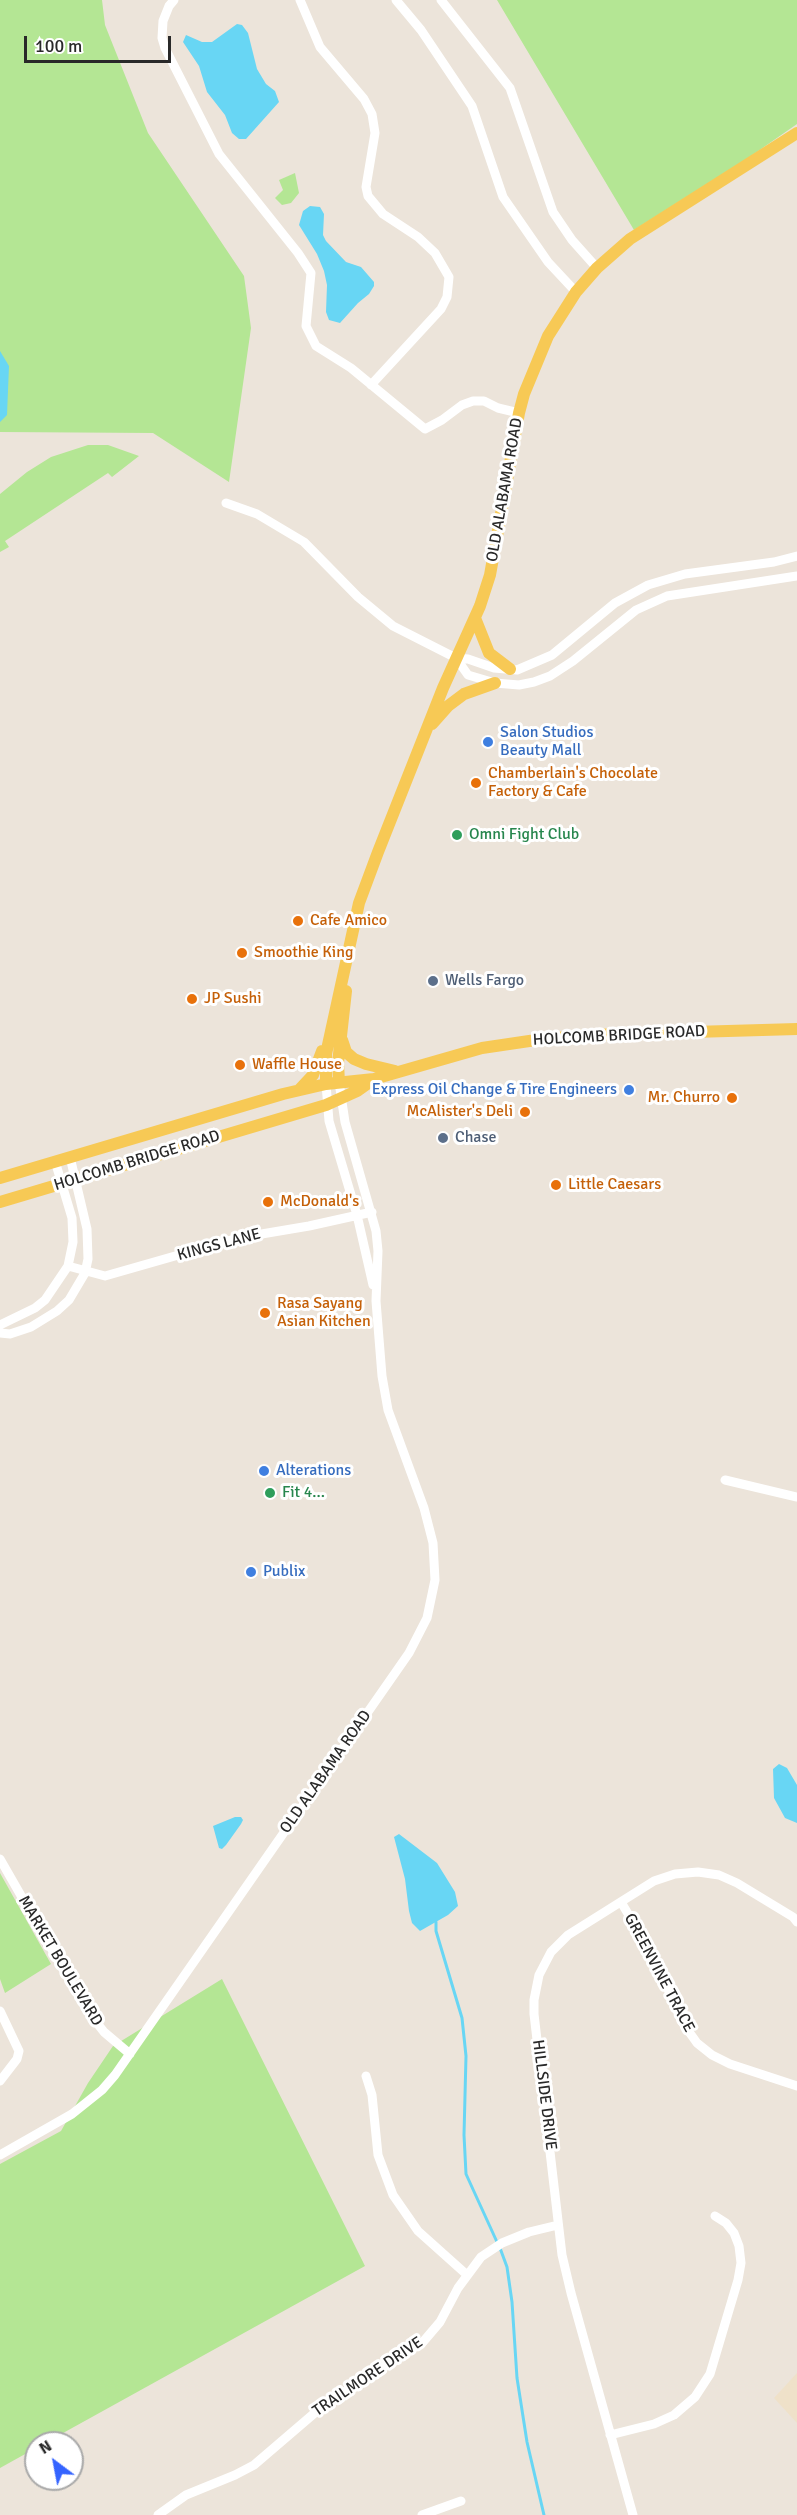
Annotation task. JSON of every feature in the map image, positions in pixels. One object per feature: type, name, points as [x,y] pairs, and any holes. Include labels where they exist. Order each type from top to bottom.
[{"type":"main road","name":"OLD ALABAMA ROAD","points":[[326,1084],[326,1054],[346,1007],[348,949],[365,885],[425,732],[475,618],[490,575],[519,413],[524,394],[548,336],[576,292],[597,268],[642,230],[797,133]]},
{"type":"main road","points":[[475,618],[489,653],[510,669]]},
{"type":"main road","points":[[425,732],[448,706],[464,694],[495,683]]},
{"type":"main road","name":"HOLCOMB BRIDGE ROAD","points":[[0,1202],[326,1105],[341,1099],[374,1079],[482,1048],[558,1037],[797,1029]]},
{"type":"main road","name":"OLD ALABAMA ROAD","points":[[337,1032],[339,1082]]},
{"type":"main road","points":[[337,1032],[344,1048],[354,1059],[374,1067],[398,1071]]},
{"type":"main road","points":[[299,1090],[313,1075],[337,1032]]},
{"type":"main road","name":"HOLCOMB BRIDGE ROAD","points":[[0,1178],[299,1090],[339,1082],[374,1079]]},
{"type":"street","points":[[174,0],[163,21],[162,38],[165,48],[219,154],[298,253],[311,273],[306,326],[316,346],[351,368],[425,429],[462,405],[473,401],[484,401],[498,408],[519,413]]},
{"type":"street","points":[[300,0],[320,47],[364,99],[372,114],[375,134],[366,187],[368,196],[383,214],[418,237],[435,253],[449,276],[447,297],[441,309],[371,385]]},
{"type":"street","points":[[411,0],[399,3],[421,30],[472,106],[503,197],[548,262],[576,292]]},
{"type":"street","points":[[441,0],[510,88],[554,212],[572,240],[597,268]]},
{"type":"street","points":[[226,503],[257,514],[304,542],[372,610],[415,639],[456,658],[468,659],[494,668],[517,670],[552,655],[615,603],[648,585],[685,574],[774,562],[797,556]]},
{"type":"street","points":[[456,658],[468,675],[495,683],[519,684],[550,676],[636,610],[667,596],[797,576]]},
{"type":"street","name":"OLD ALABAMA ROAD","points":[[0,2154],[54,2125],[88,2103],[102,2090],[130,2054],[409,1653],[427,1618],[435,1580],[433,1543],[388,1410],[382,1376],[376,1301],[378,1251],[372,1212],[345,1122],[339,1082]]},
{"type":"street","name":"OLD ALABAMA ROAD","points":[[326,1084],[326,1105],[357,1215],[376,1301]]},
{"type":"street","points":[[0,1333],[10,1334],[31,1327],[57,1311],[69,1300],[85,1273],[88,1259],[87,1228],[70,1157]]},
{"type":"street","points":[[0,1325],[35,1308],[55,1289],[68,1266],[73,1242],[72,1224],[55,1161]]},
{"type":"street","name":"KINGS LANE","points":[[68,1266],[85,1273],[105,1276],[238,1238],[372,1212]]},
{"type":"street","points":[[725,1480],[797,1497]]},
{"type":"street","name":"MARKET BOULEVARD","points":[[0,1859],[86,2009],[104,2032],[130,2054]]},
{"type":"street","name":"HILLSIDE DRIVE","points":[[633,2515],[571,2293],[558,2225],[534,2014],[536,1988],[544,1964],[559,1943],[654,1881],[675,1874],[698,1872],[719,1875],[737,1883],[794,1917],[797,1922]]},
{"type":"street","name":"GREENVINE TRACE","points":[[621,1902],[655,1959],[682,2022],[697,2043],[712,2055],[730,2064],[797,2086]]},
{"type":"street","points":[[0,2011],[19,2051],[0,2081]]},
{"type":"street","points":[[366,2076],[372,2095],[378,2155],[393,2194],[418,2231],[466,2274]]},
{"type":"street","points":[[610,2435],[654,2424],[674,2415],[695,2397],[710,2374],[741,2263],[739,2246],[734,2233],[726,2223],[715,2216]]},
{"type":"street","name":"TRAILMORE DRIVE","points":[[158,2515],[186,2494],[254,2465],[324,2405],[423,2342],[440,2322],[466,2274],[481,2257],[501,2243],[529,2232],[558,2225]]},
{"type":"street","points":[[422,2515],[461,2501]]},
{"type":"shaded area","points":[[797,2373],[797,2423],[774,2398]]},
{"type":"green space","points":[[0,0],[102,0],[105,25],[148,133],[244,276],[251,328],[229,482],[153,433],[0,432]]},
{"type":"green space","points":[[497,0],[797,0],[797,124],[634,230]]},
{"type":"green space","points":[[295,173],[299,193],[291,203],[282,205],[275,198],[283,190],[279,180]]},
{"type":"green space","points":[[88,445],[108,445],[139,456],[112,477],[108,473],[5,541],[9,547],[0,552],[0,494],[27,472],[51,457]]},
{"type":"green space","points":[[0,1873],[51,1964],[5,1993],[0,1979]]},
{"type":"green space","points":[[222,1979],[365,2266],[67,2431],[24,2431],[24,2455],[0,2468],[0,2164],[61,2131],[88,2083],[113,2046]]},
{"type":"water","points":[[237,24],[242,25],[248,33],[257,69],[266,84],[275,91],[279,102],[246,139],[239,139],[232,133],[225,115],[207,92],[199,66],[183,42],[186,35],[202,42],[212,42]]},
{"type":"water","points":[[310,206],[320,207],[324,214],[323,235],[326,241],[346,262],[361,267],[374,282],[369,294],[340,323],[329,320],[326,312],[327,285],[324,271],[317,254],[299,225],[303,211]]},
{"type":"water","points":[[0,351],[9,366],[7,415],[0,422]]},
{"type":"water","points":[[779,1764],[787,1768],[797,1785],[797,1823],[785,1818],[774,1798],[773,1769]]},
{"type":"water","points":[[235,1817],[241,1817],[243,1820],[226,1845],[222,1849],[219,1848],[213,1826]]},
{"type":"water","points":[[399,1834],[437,1863],[455,1892],[458,1906],[448,1915],[420,1931],[412,1923],[409,1911],[405,1879],[394,1837]]},
{"type":"waterway","points":[[436,1922],[436,1931],[462,2018],[466,2056],[464,2135],[466,2174],[497,2242]]},
{"type":"waterway","points":[[500,2248],[507,2267],[512,2302],[517,2378],[527,2442],[544,2515]]},
{"type":"place","name":"Salon Studios Beauty Mall","points":[[488,742]]},
{"type":"place","name":"Chamberlain's Chocolate Factory & Cafe","points":[[476,783]]},
{"type":"place","name":"Omni Fight Club","points":[[457,835]]},
{"type":"place","name":"Cafe Amico","points":[[298,921]]},
{"type":"place","name":"Smoothie King","points":[[242,953]]},
{"type":"place","name":"Wells Fargo","points":[[433,981]]},
{"type":"place","name":"JP Sushi","points":[[192,999]]},
{"type":"place","name":"Waffle House","points":[[240,1065]]},
{"type":"place","name":"Express Oil Change & Tire Engineers","points":[[629,1090]]},
{"type":"place","name":"Mr. Churro","points":[[732,1098]]},
{"type":"place","name":"McAlister's Deli","points":[[525,1112]]},
{"type":"place","name":"Chase","points":[[443,1138]]},
{"type":"place","name":"Little Caesars","points":[[556,1185]]},
{"type":"place","name":"McDonald's","points":[[268,1202]]},
{"type":"place","name":"Rasa Sayang Asian Kitchen","points":[[265,1313]]},
{"type":"place","name":"Alterations","points":[[264,1471]]},
{"type":"place","name":"Fit 4...","points":[[270,1493]]},
{"type":"place","name":"Publix","points":[[251,1572]]}]
